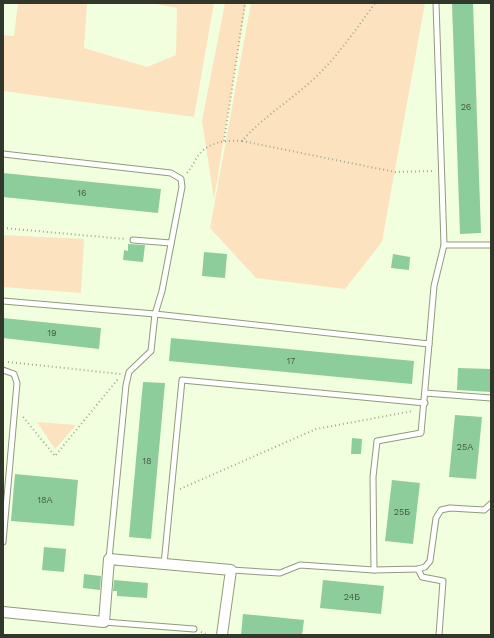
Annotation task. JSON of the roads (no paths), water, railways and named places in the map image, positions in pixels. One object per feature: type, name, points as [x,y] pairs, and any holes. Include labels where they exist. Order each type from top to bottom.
[{"type":"street","points":[[3,612],[104,622],[109,559],[231,570],[222,635]]},
{"type":"lane","points":[[374,570],[374,477],[377,441],[421,432],[426,393],[434,286],[444,245],[436,3]]},
{"type":"lane","points":[[3,154],[171,173],[180,179],[182,187],[162,291],[155,314],[151,351],[129,372],[126,385],[109,559]]},
{"type":"lane","points":[[133,240],[171,243]]},
{"type":"lane","points":[[444,245],[491,245]]},
{"type":"lane","points":[[3,301],[155,314],[429,344]]},
{"type":"lane","points":[[3,370],[14,374],[17,383],[3,542]]},
{"type":"lane","points":[[164,564],[182,380],[425,403]]},
{"type":"lane","points":[[426,393],[491,398]]},
{"type":"lane","points":[[231,570],[280,573],[300,565],[374,570],[418,569],[425,567],[430,561],[436,518],[441,510],[450,508],[484,510],[491,504]]},
{"type":"lane","points":[[418,569],[422,577],[443,581],[439,635]]},
{"type":"lane","points":[[104,622],[194,629]]}]
